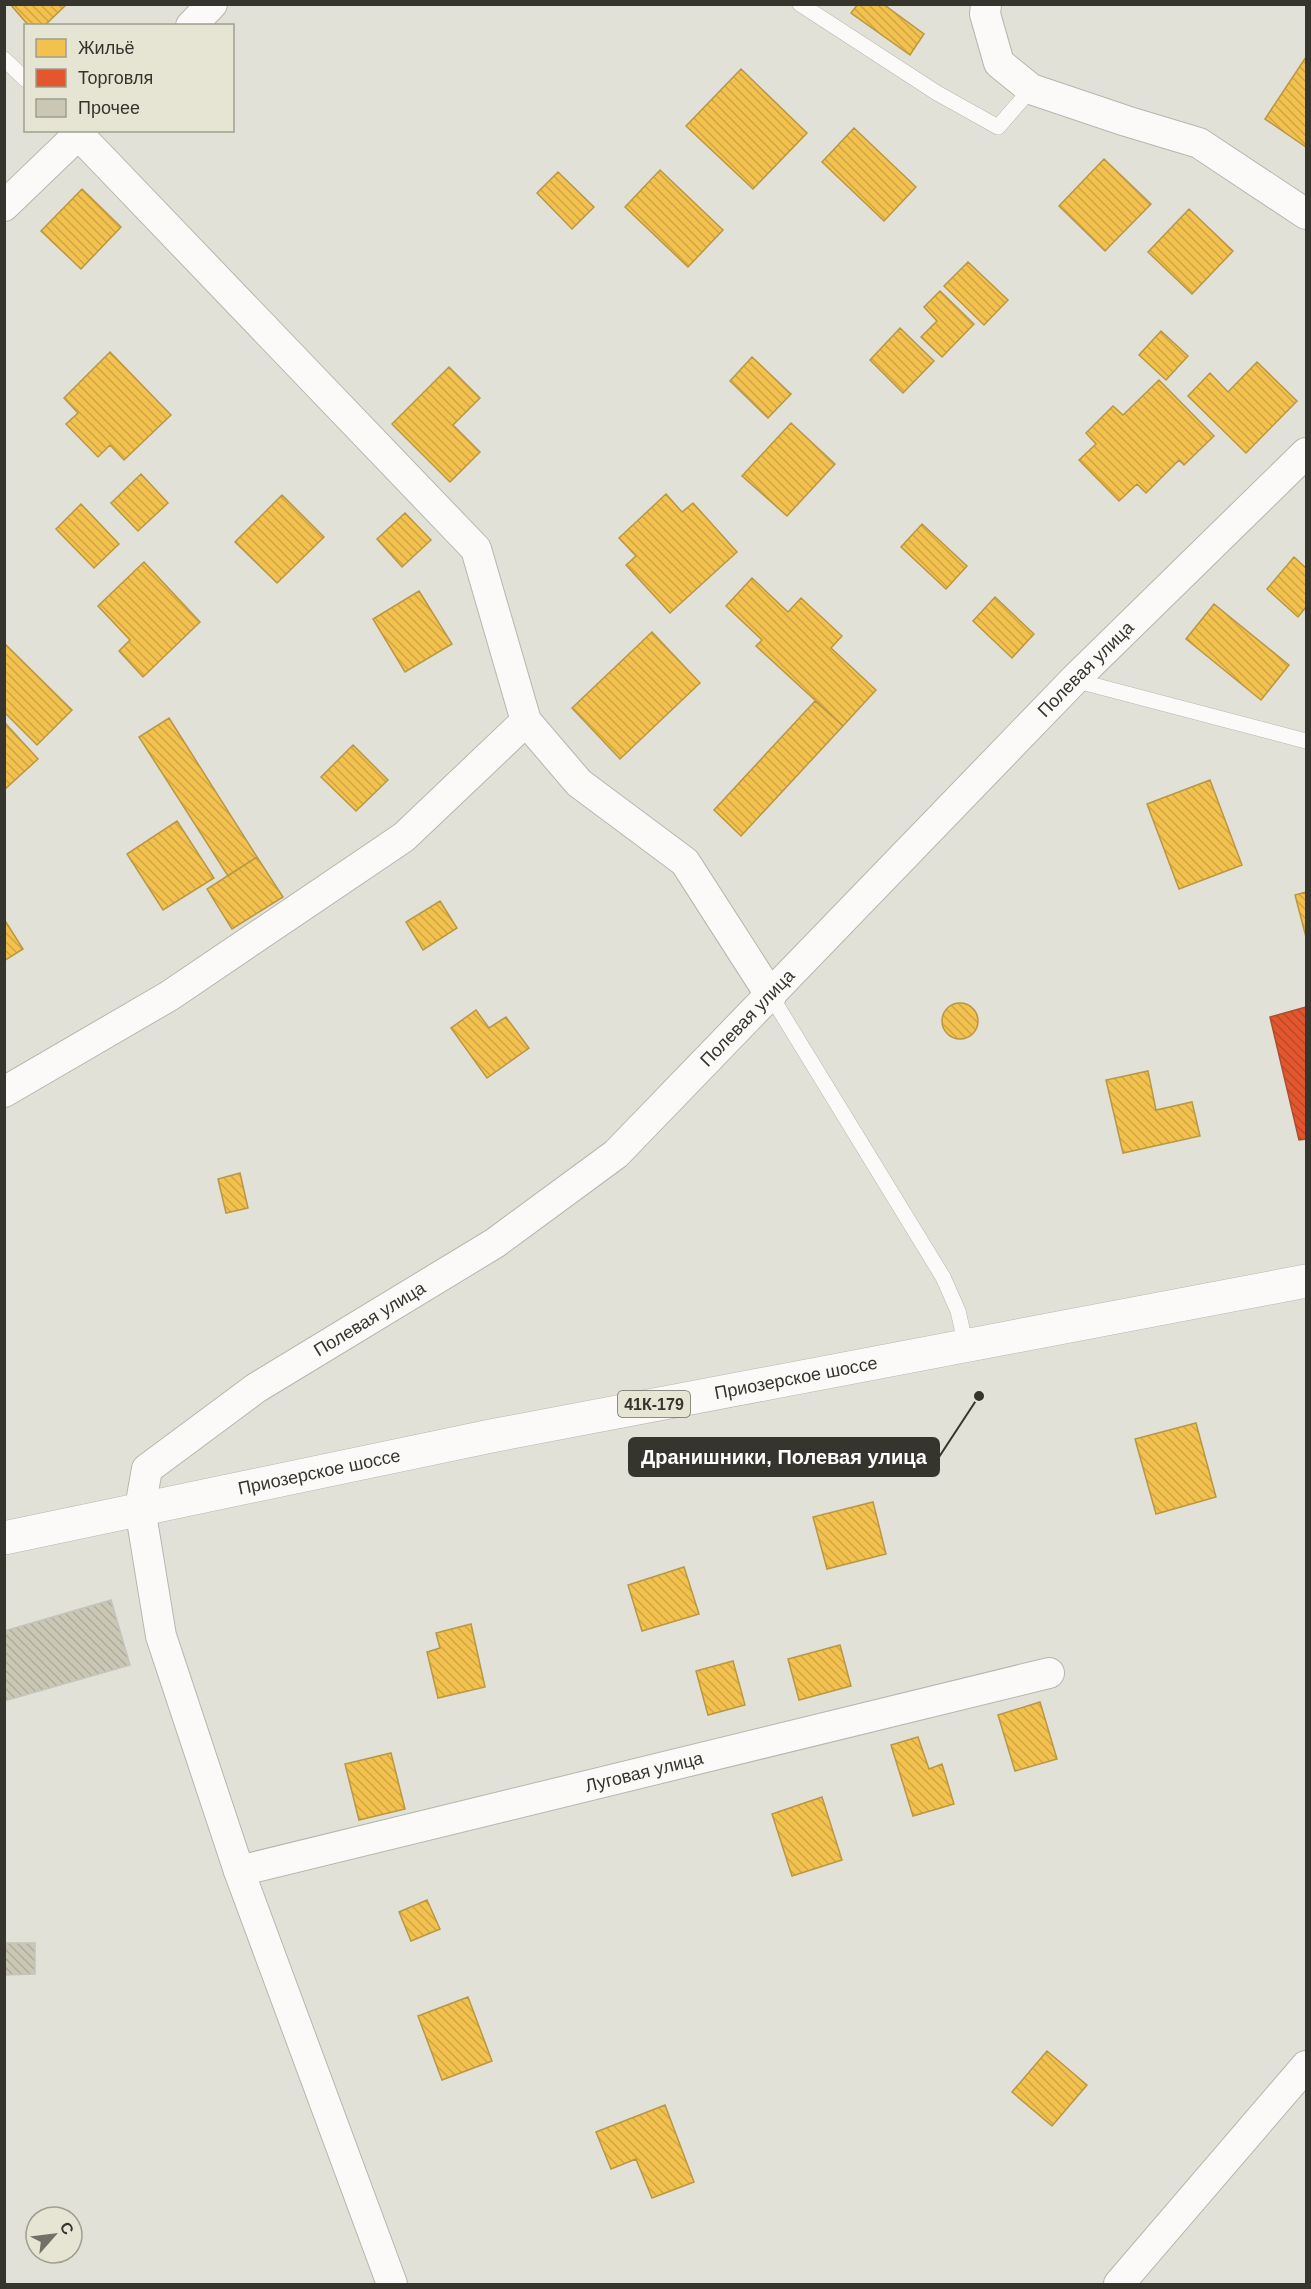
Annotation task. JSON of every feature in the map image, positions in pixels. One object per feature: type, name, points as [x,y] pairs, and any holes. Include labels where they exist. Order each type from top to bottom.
[{"type":"main road","name":"Приозерское шоссе","points":[[4,1538],[502,1434],[1306,1281]]},
{"type":"street","points":[[193,24],[212,4]]},
{"type":"street","points":[[986,4],[985,14],[999,63],[1031,88],[1126,122],[1199,143],[1306,214]]},
{"type":"street","points":[[4,206],[79,132],[476,549],[526,721],[579,783],[685,862],[771,996]]},
{"type":"street","name":"Полевая улица","points":[[392,2284],[239,1871],[161,1636],[140,1508],[147,1469],[256,1388],[495,1243],[616,1154],[1074,680],[1306,453]]},
{"type":"street","points":[[4,1092],[169,996],[404,837],[526,721]]},
{"type":"street","name":"Луговая улица","points":[[239,1871],[1049,1673]]},
{"type":"street","points":[[1119,2284],[1306,2066]]},
{"type":"lane","points":[[800,4],[937,93],[998,128],[1031,88]]},
{"type":"lane","points":[[4,59],[24,78]]},
{"type":"lane","points":[[1074,680],[1306,741]]},
{"type":"lane","points":[[771,996],[943,1277],[958,1311],[966,1346]]},
{"type":"building: Жильё","points":[[10,4],[67,4],[46,24],[27,24]]},
{"type":"building: Жильё","points":[[858,4],[883,4],[924,34],[910,55],[851,13]]},
{"type":"building: Жильё","points":[[1306,57],[1306,147],[1265,119]]},
{"type":"building: Жильё","points":[[741,69],[807,133],[753,189],[686,126]]},
{"type":"building: Жильё","points":[[854,128],[916,187],[884,221],[822,162]]},
{"type":"building: Жильё","points":[[1104,159],[1151,204],[1105,251],[1059,206]]},
{"type":"building: Жильё","points":[[660,170],[723,230],[688,267],[625,207]]},
{"type":"building: Жильё","points":[[558,172],[594,207],[572,229],[537,193]]},
{"type":"building: Жильё","points":[[82,189],[121,227],[81,269],[41,231]]},
{"type":"building: Жильё","points":[[1189,209],[1233,251],[1192,294],[1148,252]]},
{"type":"building: Жильё","points":[[968,262],[1008,300],[984,325],[944,286]]},
{"type":"building: Жильё","points":[[940,291],[974,324],[942,357],[921,337],[937,321],[924,307]]},
{"type":"building: Жильё","points":[[900,328],[934,361],[903,393],[870,360]]},
{"type":"building: Жильё","points":[[1161,331],[1188,356],[1166,380],[1139,355]]},
{"type":"building: Жильё","points":[[110,352],[171,415],[124,460],[110,445],[98,457],[66,424],[78,413],[64,398]]},
{"type":"building: Жильё","points":[[752,357],[791,394],[768,418],[730,381]]},
{"type":"building: Жильё","points":[[1257,362],[1297,401],[1246,453],[1188,396],[1210,373],[1228,392]]},
{"type":"building: Жильё","points":[[449,367],[480,398],[453,425],[480,452],[450,482],[392,424]]},
{"type":"building: Жильё","points":[[1159,380],[1214,436],[1184,465],[1179,460],[1146,493],[1137,484],[1119,501],[1079,460],[1096,444],[1086,433],[1113,406],[1123,415]]},
{"type":"building: Жильё","points":[[791,423],[835,464],[787,516],[742,476]]},
{"type":"building: Жильё","points":[[141,474],[168,503],[138,531],[111,503]]},
{"type":"building: Жильё","points":[[666,494],[682,512],[693,503],[737,552],[670,613],[626,565],[636,556],[619,538]]},
{"type":"building: Жильё","points":[[282,495],[324,537],[277,583],[235,542]]},
{"type":"building: Жильё","points":[[81,504],[119,544],[94,568],[56,529]]},
{"type":"building: Жильё","points":[[405,513],[431,540],[402,567],[377,539]]},
{"type":"building: Жильё","points":[[922,524],[967,566],[946,589],[901,547]]},
{"type":"building: Жильё","points":[[1294,557],[1306,568],[1306,607],[1298,617],[1267,589]]},
{"type":"building: Жильё","points":[[144,562],[200,622],[143,677],[119,651],[130,640],[98,606]]},
{"type":"building: Жильё","points":[[752,578],[788,612],[801,598],[842,636],[831,648],[876,690],[843,726],[756,646],[762,640],[726,606]]},
{"type":"building: Жильё","points":[[419,591],[452,644],[405,672],[373,619]]},
{"type":"building: Жильё","points":[[995,597],[1034,634],[1012,658],[973,621]]},
{"type":"building: Жильё","points":[[1214,604],[1289,665],[1261,700],[1186,639]]},
{"type":"building: Жильё","points":[[652,632],[700,683],[620,759],[572,708]]},
{"type":"building: Жильё","points":[[4,643],[72,710],[37,745],[4,712]]},
{"type":"building: Жильё","points":[[815,701],[843,726],[741,836],[714,810]]},
{"type":"building: Жильё","points":[[169,718],[257,857],[228,876],[139,737]]},
{"type":"building: Жильё","points":[[6,724],[38,759],[4,790],[4,725]]},
{"type":"building: Жильё","points":[[353,745],[388,780],[356,811],[321,777]]},
{"type":"building: Жильё","points":[[1210,780],[1242,865],[1179,889],[1147,804]]},
{"type":"building: Жильё","points":[[177,821],[214,878],[163,910],[127,854]]},
{"type":"building: Жильё","points":[[257,857],[283,897],[232,929],[207,889]]},
{"type":"building: Жильё","points":[[1306,892],[1306,937],[1295,895]]},
{"type":"building: Жильё","points":[[440,901],[457,928],[423,950],[406,922]]},
{"type":"building: Жильё","points":[[4,919],[23,949],[4,961]]},
{"type":"building: Жильё","points":[[960,1003],[972,1009],[978,1021],[972,1033],[960,1039],[948,1033],[942,1021],[948,1009]]},
{"type":"building: Жильё","points":[[476,1010],[489,1028],[506,1017],[529,1048],[487,1078],[451,1028]]},
{"type":"building: Жильё","points":[[1148,1071],[1156,1110],[1192,1102],[1200,1136],[1123,1153],[1106,1080]]},
{"type":"building: Жильё","points":[[240,1173],[248,1208],[226,1213],[218,1179]]},
{"type":"building: Жильё","points":[[1196,1423],[1216,1497],[1156,1514],[1135,1439]]},
{"type":"building: Жильё","points":[[873,1502],[886,1554],[827,1569],[813,1517]]},
{"type":"building: Жильё","points":[[684,1567],[699,1614],[642,1631],[628,1585]]},
{"type":"building: Жильё","points":[[471,1624],[485,1687],[438,1698],[427,1652],[440,1648],[436,1633]]},
{"type":"building: Жильё","points":[[840,1645],[851,1686],[799,1700],[788,1659]]},
{"type":"building: Жильё","points":[[733,1661],[745,1705],[708,1715],[696,1671]]},
{"type":"building: Жильё","points":[[1040,1702],[1057,1759],[1015,1771],[998,1715]]},
{"type":"building: Жильё","points":[[918,1737],[929,1769],[942,1764],[954,1804],[913,1816],[891,1745]]},
{"type":"building: Жильё","points":[[391,1753],[405,1809],[359,1820],[345,1764]]},
{"type":"building: Жильё","points":[[822,1797],[842,1860],[792,1876],[772,1814]]},
{"type":"building: Жильё","points":[[427,1900],[440,1929],[411,1941],[399,1912]]},
{"type":"building: Жильё","points":[[468,1997],[492,2061],[442,2080],[418,2016]]},
{"type":"building: Жильё","points":[[1047,2051],[1087,2085],[1052,2126],[1012,2092]]},
{"type":"building: Жильё","points":[[665,2105],[694,2182],[652,2198],[636,2159],[611,2169],[596,2132]]},
{"type":"building: Торговля","points":[[1306,1007],[1306,1139],[1299,1140],[1270,1017]]},
{"type":"building: Прочее","points":[[111,1600],[130,1665],[4,1701],[4,1631]]},
{"type":"building: Прочее","points":[[4,1943],[35,1943],[35,1974],[4,1975]]},
{"type":"place","name":"Дранишники, Полевая улица","points":[[979,1396]]}]
